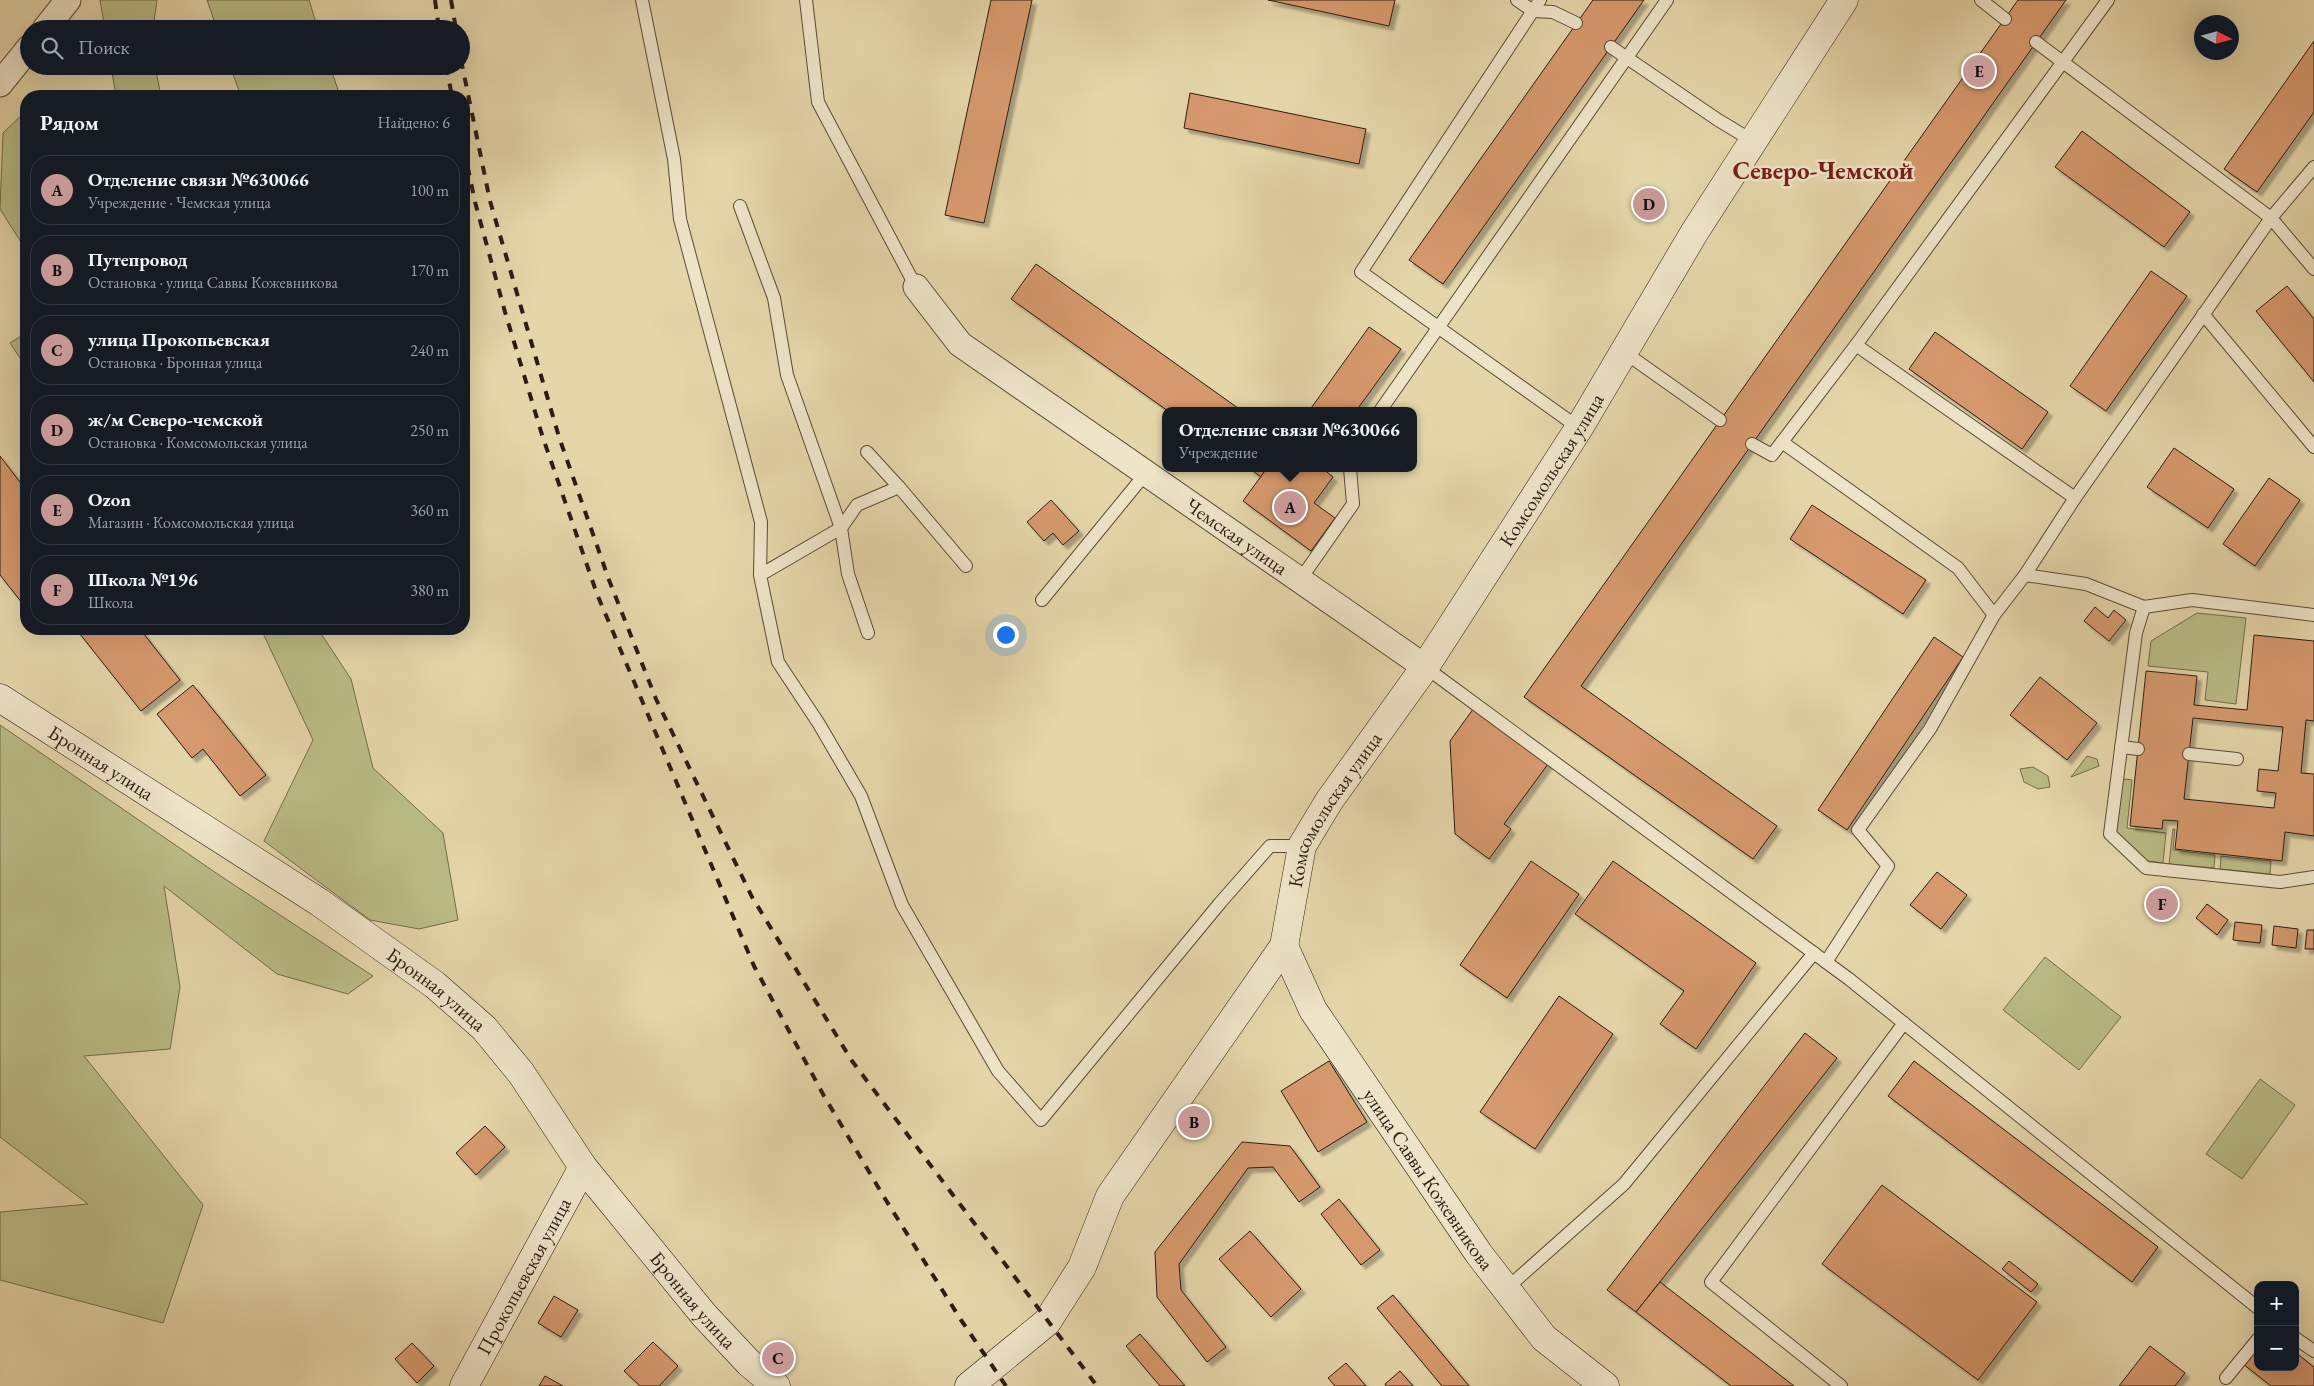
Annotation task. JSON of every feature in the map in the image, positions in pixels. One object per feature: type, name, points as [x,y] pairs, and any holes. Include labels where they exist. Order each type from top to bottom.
[{"type":"main road","name":"Комсомольская улица","points":[[1284,946],[1302,846],[1329,800],[1425,667],[1579,428],[1694,234],[1844,0]]},
{"type":"main road","name":"Бронная улица","points":[[0,698],[319,902],[435,985],[484,1028],[521,1073],[584,1167],[704,1315],[749,1363],[776,1386]]},
{"type":"main road","name":"улица Саввы Кожевникова","points":[[1284,946],[1313,1010],[1480,1254],[1544,1338],[1605,1386]]},
{"type":"main road","points":[[969,1386],[1047,1322],[1082,1267],[1110,1196],[1284,946]]},
{"type":"main road","name":"Прокопьевская улица","points":[[464,1386],[584,1167]]},
{"type":"street","points":[[51,20],[63,2]]},
{"type":"street","points":[[0,84],[20,59]]},
{"type":"street","name":"Чемская улица","points":[[916,287],[960,344],[1425,667]]},
{"type":"lane","points":[[642,0],[674,159],[680,219],[761,522],[760,575],[778,662],[819,724],[861,796],[902,905],[998,1072],[1041,1120],[1220,903],[1270,846],[1302,846]]},
{"type":"lane","points":[[806,0],[818,102],[916,287]]},
{"type":"lane","points":[[1517,0],[1537,5],[1576,23]]},
{"type":"lane","points":[[1383,407],[1667,0]]},
{"type":"lane","points":[[1981,0],[2005,18]]},
{"type":"lane","points":[[1752,444],[1772,455],[1856,345],[2108,0]]},
{"type":"lane","points":[[1537,5],[1361,272],[1579,428]]},
{"type":"lane","points":[[2036,42],[2270,218],[2314,269]]},
{"type":"lane","points":[[1611,46],[1718,120],[1753,141]]},
{"type":"lane","points":[[1826,962],[1888,866],[1858,830],[1930,729],[1994,615],[2026,575],[2076,498],[2270,218],[2314,167]]},
{"type":"lane","points":[[740,206],[774,298],[787,375],[841,528],[848,574],[868,633]]},
{"type":"lane","points":[[2203,314],[2314,447]]},
{"type":"lane","points":[[1856,345],[2076,498]]},
{"type":"lane","points":[[1624,352],[1720,420]]},
{"type":"lane","points":[[1782,442],[1958,568],[1994,615]]},
{"type":"lane","points":[[867,452],[900,487],[966,566]]},
{"type":"lane","points":[[1300,580],[1353,504],[1350,472]]},
{"type":"lane","points":[[1042,600],[1146,473]]},
{"type":"lane","points":[[760,575],[841,528],[857,505],[900,487]]},
{"type":"lane","points":[[2026,575],[2086,584],[2144,607],[2192,600],[2314,615]]},
{"type":"lane","points":[[2144,607],[2136,633],[2110,834],[2146,868],[2280,882],[2314,877]]},
{"type":"lane","points":[[1425,667],[1826,962],[2254,1305]]},
{"type":"lane","points":[[2121,747],[2138,748]]},
{"type":"lane","points":[[2189,754],[2237,759]]},
{"type":"lane","points":[[1506,1289],[1624,1184],[1814,953]]},
{"type":"lane","points":[[1841,1386],[1711,1282],[1904,1023]]},
{"type":"lane","points":[[2299,1341],[2314,1351]]},
{"type":"lane","points":[[2226,1378],[2254,1344]]},
{"type":"green space","points":[[100,0],[157,0],[154,20],[103,20]]},
{"type":"green space","points":[[207,0],[309,0],[315,20],[214,20]]},
{"type":"green space","points":[[112,75],[157,75],[160,90],[115,90]]},
{"type":"green space","points":[[233,75],[333,75],[338,90],[239,90]]},
{"type":"green space","points":[[20,117],[20,241],[0,209],[3,133]]},
{"type":"green space","points":[[20,337],[20,358],[10,343]]},
{"type":"green space","points":[[2197,613],[2246,618],[2236,704],[2205,700],[2208,672],[2148,666],[2151,641]]},
{"type":"green space","points":[[264,635],[322,635],[351,679],[373,768],[443,833],[458,920],[419,929],[370,920],[264,841],[313,740]]},
{"type":"green space","points":[[0,725],[222,877],[373,976],[348,994],[277,974],[164,886],[180,987],[170,1049],[84,1056],[203,1205],[163,1323],[0,1280],[0,1212],[88,1204],[0,1137]]},
{"type":"green space","points":[[2087,756],[2097,759],[2099,766],[2071,777]]},
{"type":"green space","points":[[2033,767],[2048,776],[2050,787],[2038,789],[2024,782],[2020,769]]},
{"type":"green space","points":[[2125,779],[2132,780],[2127,828],[2166,833],[2163,863],[2148,861],[2115,831],[2121,782]]},
{"type":"green space","points":[[2173,829],[2175,829],[2173,850],[2215,855],[2214,868],[2169,864]]},
{"type":"green space","points":[[2221,856],[2271,861],[2270,874],[2220,869]]},
{"type":"green space","points":[[2045,957],[2121,1017],[2079,1070],[2003,1010]]},
{"type":"green space","points":[[2260,1079],[2295,1105],[2242,1179],[2206,1154]]},
{"type":"building","points":[[991,0],[1032,0],[984,223],[945,215]]},
{"type":"building","points":[[1268,0],[1395,0],[1389,26]]},
{"type":"building","points":[[1593,0],[1644,0],[1443,284],[1409,260]]},
{"type":"building","points":[[2018,0],[2066,0],[1581,686],[1777,826],[1753,859],[1524,697]]},
{"type":"building","points":[[2314,41],[2314,112],[2257,192],[2224,169]]},
{"type":"building","points":[[1190,93],[1366,129],[1359,164],[1184,128]]},
{"type":"building","points":[[2082,131],[2190,212],[2164,247],[2055,167]]},
{"type":"building","points":[[1036,264],[1236,407],[1162,407],[1011,299]]},
{"type":"building","points":[[2151,271],[2187,296],[2106,411],[2070,386]]},
{"type":"building","points":[[2287,286],[2314,319],[2314,382],[2256,311]]},
{"type":"building","points":[[1369,327],[1401,349],[1359,407],[1312,407]]},
{"type":"building","points":[[1935,332],[2048,412],[2022,449],[1909,369]]},
{"type":"building","points":[[2174,448],[2234,489],[2208,528],[2147,487]]},
{"type":"building","points":[[0,456],[20,482],[20,600],[0,575]]},
{"type":"building","points":[[1254,472],[1264,472],[1261,477]]},
{"type":"building","points":[[1264,472],[1327,472],[1333,477],[1314,503],[1335,518],[1311,551],[1243,501]]},
{"type":"building","points":[[2269,478],[2300,500],[2255,566],[2223,544]]},
{"type":"building","points":[[1051,500],[1079,531],[1063,545],[1053,533],[1044,541],[1027,522]]},
{"type":"building","points":[[1812,505],[1926,580],[1903,614],[1790,539]]},
{"type":"building","points":[[2095,607],[2108,618],[2114,610],[2126,620],[2109,641],[2084,621]]},
{"type":"building","points":[[81,635],[145,635],[180,680],[141,711]]},
{"type":"building","points":[[2254,635],[2314,641],[2314,721],[2306,720],[2301,773],[2314,774],[2314,836],[2285,832],[2282,861],[2175,849],[2178,821],[2163,820],[2162,829],[2130,826],[2146,671],[2197,676],[2194,705],[2247,710]],"holes":[[[2193,718],[2283,727],[2278,771],[2259,769],[2257,791],[2276,793],[2274,808],[2184,799]]]},
{"type":"building","points":[[1934,637],[1963,657],[1847,830],[1818,810]]},
{"type":"building","points":[[2040,677],[2097,723],[2067,760],[2010,715]]},
{"type":"building","points":[[193,685],[266,775],[240,796],[203,749],[192,758],[157,714]]},
{"type":"building","points":[[1476,705],[1551,760],[1504,824],[1511,829],[1489,859],[1455,834],[1450,741]]},
{"type":"building","points":[[1531,861],[1579,894],[1507,998],[1460,965]]},
{"type":"building","points":[[1613,861],[1756,963],[1696,1049],[1660,1024],[1684,991],[1575,914]]},
{"type":"building","points":[[1937,872],[1967,895],[1941,929],[1910,905]]},
{"type":"building","points":[[2207,904],[2228,920],[2217,935],[2196,918]]},
{"type":"building","points":[[2235,922],[2262,925],[2260,943],[2233,940]]},
{"type":"building","points":[[2274,926],[2298,929],[2296,948],[2272,945]]},
{"type":"building","points":[[2307,930],[2314,930],[2314,949],[2305,949]]},
{"type":"building","points":[[1559,996],[1613,1034],[1535,1149],[1480,1112]]},
{"type":"building","points":[[1805,1033],[1837,1058],[1636,1312],[1607,1290]]},
{"type":"building","points":[[1329,1061],[1367,1122],[1318,1152],[1281,1091]]},
{"type":"building","points":[[1914,1061],[2158,1247],[2132,1282],[1888,1096]]},
{"type":"building","points":[[485,1126],[505,1147],[476,1175],[456,1153]]},
{"type":"building","points":[[1242,1142],[1290,1146],[1320,1187],[1299,1202],[1273,1167],[1248,1168],[1179,1264],[1181,1290],[1226,1347],[1207,1362],[1157,1297],[1155,1252]]},
{"type":"building","points":[[1882,1185],[2037,1302],[1978,1380],[1822,1264]]},
{"type":"building","points":[[1339,1199],[1380,1250],[1361,1265],[1321,1214]]},
{"type":"building","points":[[1250,1231],[1301,1289],[1271,1317],[1219,1259]]},
{"type":"building","points":[[2009,1261],[2038,1284],[2031,1292],[2002,1269]]},
{"type":"building","points":[[1660,1282],[1794,1386],[1731,1386],[1636,1312]]},
{"type":"building","points":[[1393,1295],[1469,1386],[1442,1386],[1377,1308]]},
{"type":"building","points":[[554,1296],[578,1310],[561,1337],[538,1323]]},
{"type":"building","points":[[1140,1334],[1185,1386],[1160,1386],[1126,1346]]},
{"type":"building","points":[[653,1342],[678,1366],[659,1386],[640,1386],[624,1371]]},
{"type":"building","points":[[412,1343],[434,1366],[417,1383],[395,1359]]},
{"type":"building","points":[[2150,1346],[2185,1373],[2175,1386],[2119,1386]]},
{"type":"building","points":[[2254,1351],[2254,1371],[2299,1371],[2299,1355],[2314,1367],[2314,1386],[2271,1386],[2243,1364]]},
{"type":"building","points":[[1346,1363],[1366,1386],[1335,1386],[1328,1378]]},
{"type":"building","points":[[1400,1371],[1413,1386],[1386,1386],[1385,1384]]},
{"type":"building","points":[[545,1376],[563,1386],[539,1386]]},
{"type":"railway","points":[[435,0],[438,20]]},
{"type":"railway","points":[[451,0],[454,20]]},
{"type":"railway","points":[[448,75],[451,90]]},
{"type":"railway","points":[[464,75],[467,90]]},
{"type":"railway","points":[[470,104],[490,201],[559,437],[609,580],[656,699],[752,897],[852,1061],[1097,1386]]},
{"type":"railway","points":[[470,178],[505,312],[543,438],[597,594],[754,966],[824,1096],[884,1197],[961,1320],[1006,1386]]},
{"type":"place","name":"Ozon","points":[[1979,71]]},
{"type":"place","name":"ж/м Северо-чемской","points":[[1649,204]]},
{"type":"place","name":"Отделение связи №630066","points":[[1290,507]]},
{"type":"place","name":"Школа №196","points":[[2162,904]]},
{"type":"place","name":"Путепровод","points":[[1194,1122]]},
{"type":"place","name":"улица Прокопьевская","points":[[778,1358]]},
{"type":"district","name":"Северо-Чемской","points":[[1823,170]]}]
